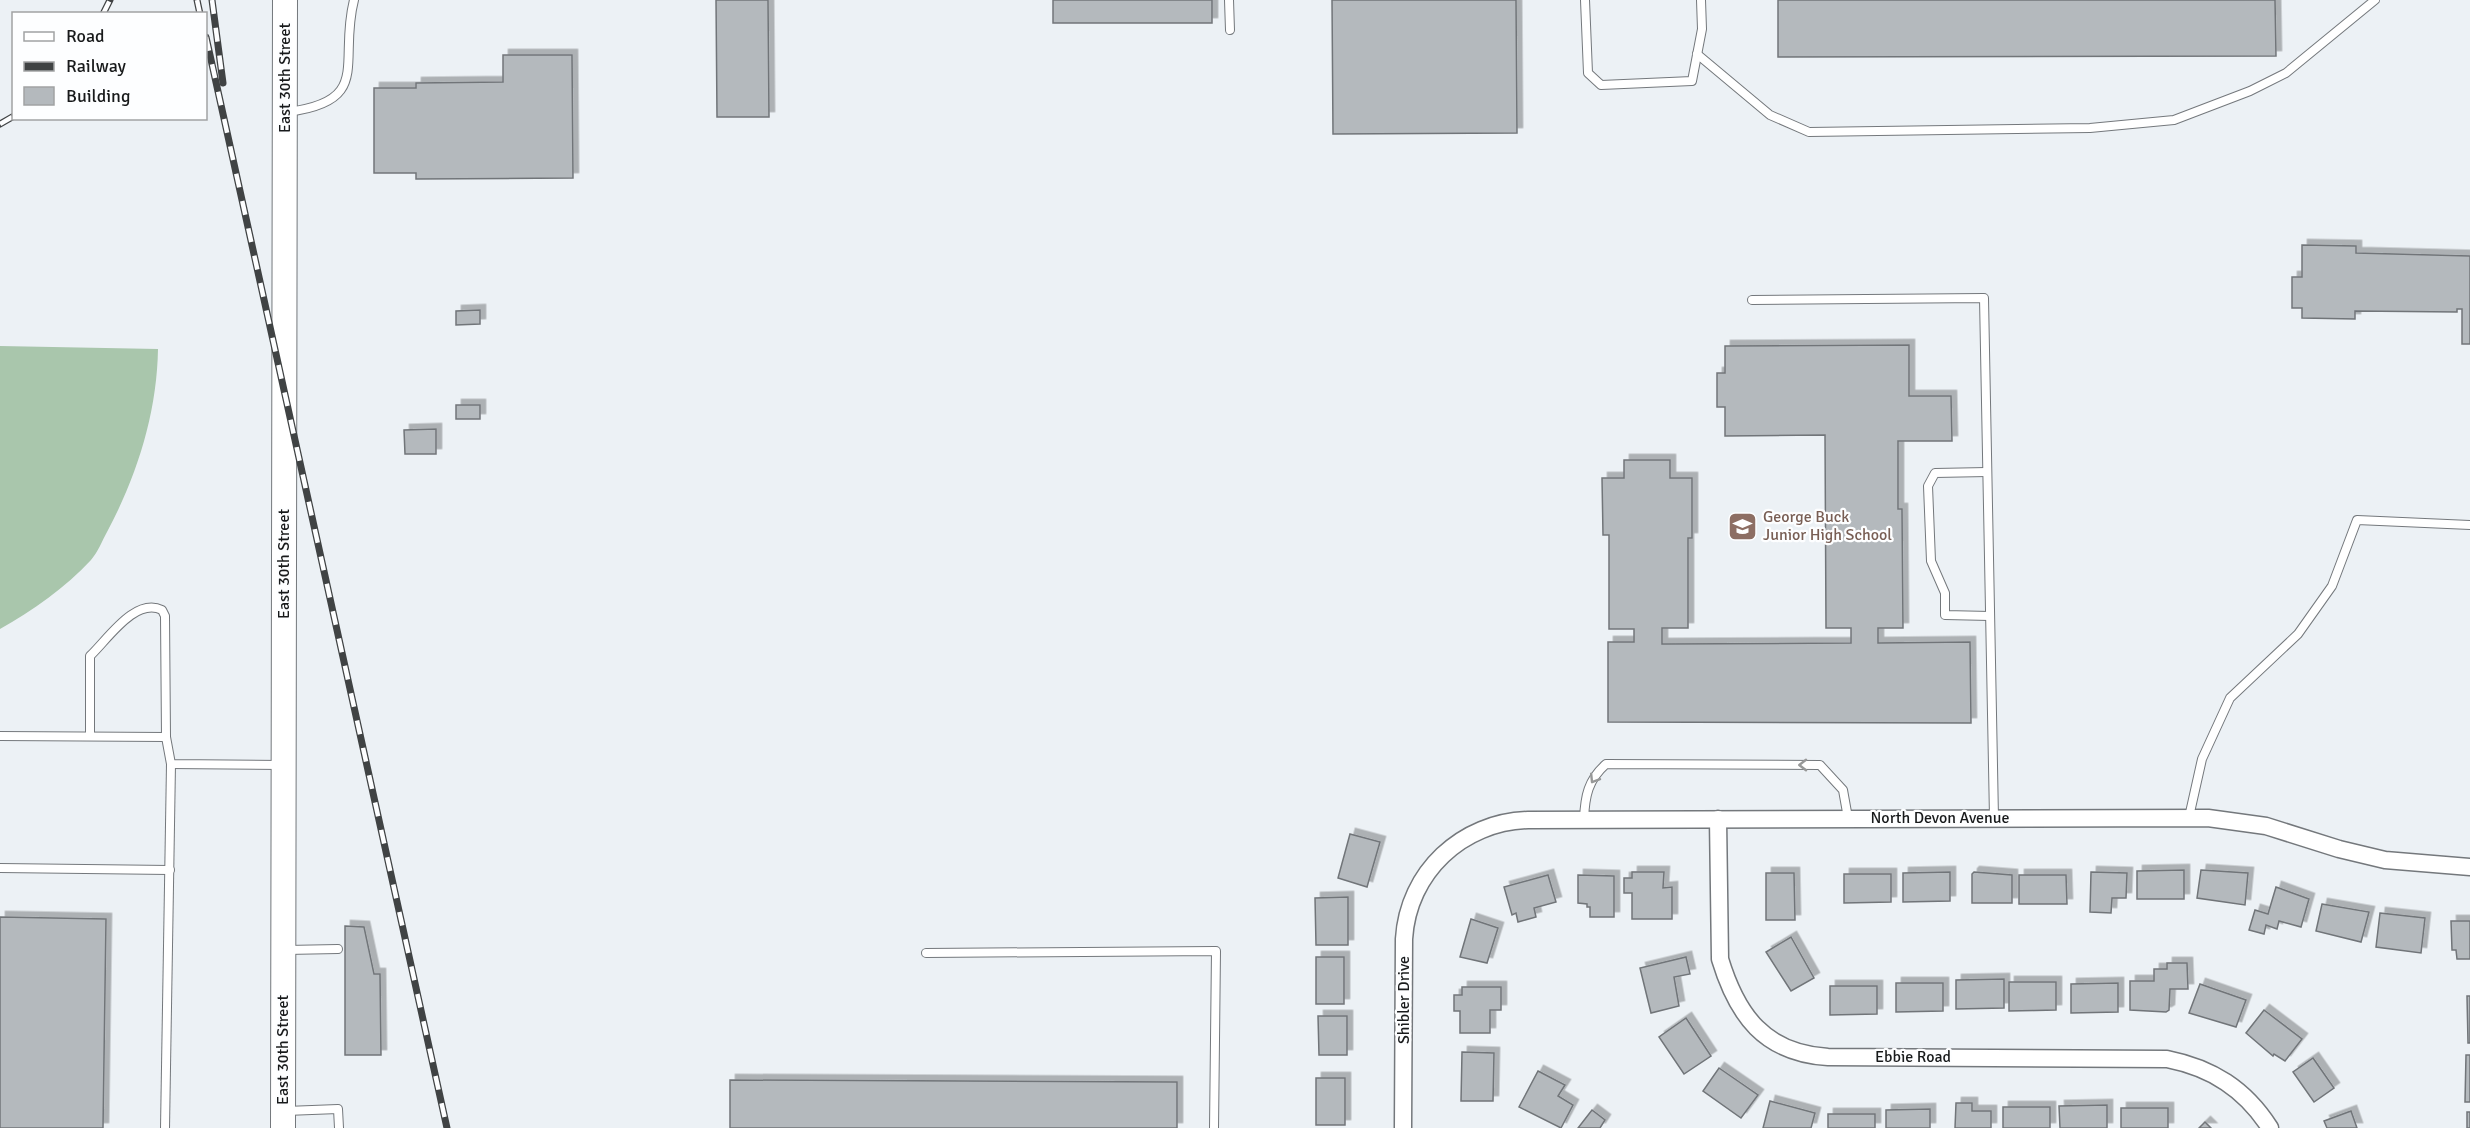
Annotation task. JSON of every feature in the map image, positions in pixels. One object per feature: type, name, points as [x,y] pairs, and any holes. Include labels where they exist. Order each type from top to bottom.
[{"type":"main road","name":"East 30th Street","points":[[283,1120],[285,0]]},
{"type":"street","name":"North Devon Avenue","points":[[1425,877],[1449,848],[1481,829],[1519,820],[1584,819],[2189,817],[2257,824],[2385,860],[2470,867]]},
{"type":"street","name":"Ebbie Road","points":[[1718,819],[1720,959],[1724,977],[1743,1012],[1755,1026],[1777,1043],[1808,1055],[1828,1057],[2167,1059],[2204,1069],[2229,1083],[2252,1102],[2270,1128]]},
{"type":"street","name":"Shibler Drive","points":[[1403,1128],[1405,929],[1408,911],[1425,877]]},
{"type":"lane","points":[[285,112],[316,109],[333,101],[345,84],[349,64],[348,24],[354,0]]},
{"type":"lane","points":[[1229,0],[1230,30]]},
{"type":"lane","points":[[1585,0],[1588,73],[1602,85],[1692,81],[1702,29],[1701,0]]},
{"type":"lane","points":[[1697,54],[1770,115],[1809,132],[2090,128],[2174,120],[2250,91],[2286,73],[2376,0]]},
{"type":"lane","points":[[1752,300],[1984,298],[1994,818]]},
{"type":"lane","points":[[1987,472],[1935,473],[1928,486],[1931,561],[1945,593],[1945,615],[1990,616]]},
{"type":"lane","points":[[2189,817],[2202,759],[2230,698],[2298,634],[2312,615],[2332,586],[2357,520],[2470,525]]},
{"type":"lane","points":[[90,736],[90,656],[137,609],[155,606],[162,610],[165,616],[166,737],[171,764],[165,1128]]},
{"type":"lane","points":[[0,736],[166,737]]},
{"type":"lane","points":[[171,764],[283,765]]},
{"type":"lane","points":[[1584,819],[1585,798],[1593,777],[1606,764],[1820,765],[1843,790],[1848,818]]},
{"type":"lane","points":[[0,868],[170,870]]},
{"type":"lane","points":[[283,950],[338,949]]},
{"type":"lane","points":[[926,953],[1216,951],[1213,1054],[1214,1128]]},
{"type":"lane","points":[[283,1120],[338,1109],[339,1128]]},
{"type":"green space","points":[[0,346],[158,349],[154,397],[143,444],[118,511],[98,550],[91,560],[60,589],[0,629]]},
{"type":"building","points":[[716,0],[768,0],[769,117],[717,117]]},
{"type":"building","points":[[1053,0],[1212,0],[1212,23],[1053,23]]},
{"type":"building","points":[[1332,0],[1516,0],[1517,133],[1333,134]]},
{"type":"building","points":[[1778,0],[2275,0],[2276,56],[1778,57]]},
{"type":"building","points":[[503,55],[572,55],[573,178],[416,179],[416,173],[374,173],[374,88],[416,88],[416,83],[503,82]]},
{"type":"building","points":[[2302,245],[2356,246],[2356,253],[2470,256],[2470,344],[2462,344],[2462,309],[2457,309],[2457,312],[2355,311],[2355,319],[2302,318],[2302,308],[2292,308],[2292,277],[2302,277]]},
{"type":"building","points":[[480,310],[480,324],[456,325],[456,311]]},
{"type":"building","name":"George Buck Junior High School","points":[[1909,345],[1909,396],[1951,396],[1952,441],[1898,441],[1898,509],[1902,509],[1903,628],[1878,628],[1878,643],[1970,642],[1971,723],[1608,722],[1608,642],[1634,642],[1634,629],[1609,629],[1609,535],[1603,535],[1602,478],[1624,478],[1624,460],[1670,460],[1670,478],[1692,478],[1692,538],[1688,538],[1688,628],[1662,628],[1662,644],[1851,643],[1851,628],[1826,628],[1825,435],[1725,436],[1725,407],[1717,407],[1717,373],[1725,373],[1725,346]]},
{"type":"building","points":[[456,405],[480,405],[480,419],[456,419]]},
{"type":"building","points":[[436,429],[436,454],[405,454],[404,430]]},
{"type":"building","points":[[1350,834],[1380,842],[1367,887],[1338,878]]},
{"type":"building","points":[[2184,870],[2184,899],[2137,899],[2137,871]]},
{"type":"building","points":[[2201,870],[2248,873],[2245,905],[2197,898]]},
{"type":"building","points":[[1632,872],[1664,872],[1663,888],[1672,887],[1672,919],[1632,919],[1632,893],[1624,893],[1624,878],[1632,878]]},
{"type":"building","points":[[1950,872],[1950,901],[1903,902],[1903,873]]},
{"type":"building","points":[[1974,872],[2012,875],[2012,903],[1972,903],[1972,874]]},
{"type":"building","points":[[2091,872],[2127,873],[2126,898],[2112,898],[2111,913],[2090,912]]},
{"type":"building","points":[[1766,873],[1794,873],[1795,920],[1766,920]]},
{"type":"building","points":[[1844,874],[1891,874],[1891,902],[1844,903]]},
{"type":"building","points":[[1548,875],[1556,902],[1534,908],[1536,917],[1518,922],[1516,913],[1512,915],[1504,887]]},
{"type":"building","points":[[1578,875],[1614,876],[1614,917],[1590,917],[1590,907],[1587,907],[1587,904],[1578,903]]},
{"type":"building","points":[[2019,875],[2066,875],[2067,904],[2019,904]]},
{"type":"building","points":[[2276,887],[2309,899],[2301,927],[2279,921],[2277,929],[2266,925],[2264,934],[2249,930],[2255,910],[2268,914]]},
{"type":"building","points":[[1348,897],[1348,945],[1316,945],[1315,898]]},
{"type":"building","points":[[2322,904],[2369,912],[2361,942],[2316,931]]},
{"type":"building","points":[[2380,913],[2425,918],[2421,953],[2376,947]]},
{"type":"building","points":[[0,917],[106,919],[103,1128],[0,1128]]},
{"type":"building","points":[[1471,919],[1498,928],[1487,963],[1460,957]]},
{"type":"building","points":[[2451,921],[2470,921],[2470,959],[2457,959],[2456,950],[2452,950]]},
{"type":"building","points":[[345,926],[364,927],[374,974],[380,974],[381,1055],[345,1055]]},
{"type":"building","points":[[1791,937],[1814,978],[1791,991],[1766,952]]},
{"type":"building","points":[[1316,957],[1344,957],[1344,1004],[1316,1004]]},
{"type":"building","points":[[1686,957],[1690,974],[1674,977],[1679,1006],[1651,1013],[1640,968]]},
{"type":"building","points":[[2167,963],[2187,963],[2188,989],[2170,989],[2169,1010],[2166,1012],[2130,1010],[2130,981],[2154,981],[2154,969],[2167,969]]},
{"type":"building","points":[[2004,979],[2004,1008],[1956,1009],[1956,980]]},
{"type":"building","points":[[2009,982],[2056,982],[2056,1010],[2009,1011]]},
{"type":"building","points":[[1896,983],[1943,983],[1943,1011],[1896,1012]]},
{"type":"building","points":[[2118,983],[2118,1012],[2071,1013],[2071,984]]},
{"type":"building","points":[[2200,984],[2246,1000],[2236,1027],[2189,1013]]},
{"type":"building","points":[[1830,986],[1877,986],[1877,1014],[1830,1015]]},
{"type":"building","points":[[1462,987],[1501,987],[1501,1010],[1490,1010],[1490,1033],[1460,1033],[1460,1011],[1454,1011],[1454,995],[1462,995]]},
{"type":"building","points":[[2467,996],[2470,996],[2470,1043],[2468,1043]]},
{"type":"building","points":[[2264,1010],[2302,1039],[2285,1061],[2274,1054],[2273,1056],[2246,1033]]},
{"type":"building","points":[[1318,1016],[1347,1016],[1347,1055],[1319,1055]]},
{"type":"building","points":[[1686,1018],[1711,1056],[1684,1074],[1659,1037]]},
{"type":"building","points":[[1462,1052],[1494,1053],[1493,1101],[1461,1101]]},
{"type":"building","points":[[2466,1055],[2470,1055],[2470,1102],[2465,1102]]},
{"type":"building","points":[[2313,1058],[2334,1088],[2314,1102],[2293,1072]]},
{"type":"building","points":[[1719,1068],[1758,1095],[1741,1118],[1703,1091]]},
{"type":"building","points":[[1538,1071],[1565,1085],[1558,1096],[1573,1105],[1561,1128],[1519,1107]]},
{"type":"building","points":[[1316,1078],[1345,1078],[1345,1125],[1316,1125]]},
{"type":"building","points":[[730,1080],[1177,1082],[1177,1128],[730,1128]]},
{"type":"building","points":[[1770,1101],[1815,1113],[1811,1128],[1763,1128]]},
{"type":"building","points":[[1956,1103],[1972,1103],[1972,1111],[1991,1111],[1991,1128],[1955,1128]]},
{"type":"building","points":[[2107,1105],[2107,1128],[2060,1128],[2059,1106]]},
{"type":"building","points":[[2003,1107],[2050,1107],[2050,1128],[2003,1128]]},
{"type":"building","points":[[2121,1108],[2168,1108],[2168,1128],[2121,1128]]},
{"type":"building","points":[[1930,1109],[1930,1128],[1886,1128],[1886,1110]]},
{"type":"building","points":[[1592,1110],[1605,1120],[1600,1128],[1578,1128]]},
{"type":"building","points":[[2351,1111],[2357,1128],[2327,1128],[2324,1121]]},
{"type":"building","points":[[2467,1112],[2470,1112],[2470,1128],[2467,1128]]},
{"type":"building","points":[[1828,1114],[1875,1114],[1875,1128],[1828,1128]]},
{"type":"building","points":[[2205,1122],[2211,1128],[2199,1128]]},
{"type":"railway","points":[[104,12],[110,0]]},
{"type":"railway","points":[[197,0],[200,12]]},
{"type":"railway","points":[[212,0],[223,83]]},
{"type":"railway","points":[[207,42],[447,1128]]},
{"type":"railway","points":[[0,124],[12,117]]},
{"type":"place","name":"George Buck Junior High School","points":[[1742,526]]}]
